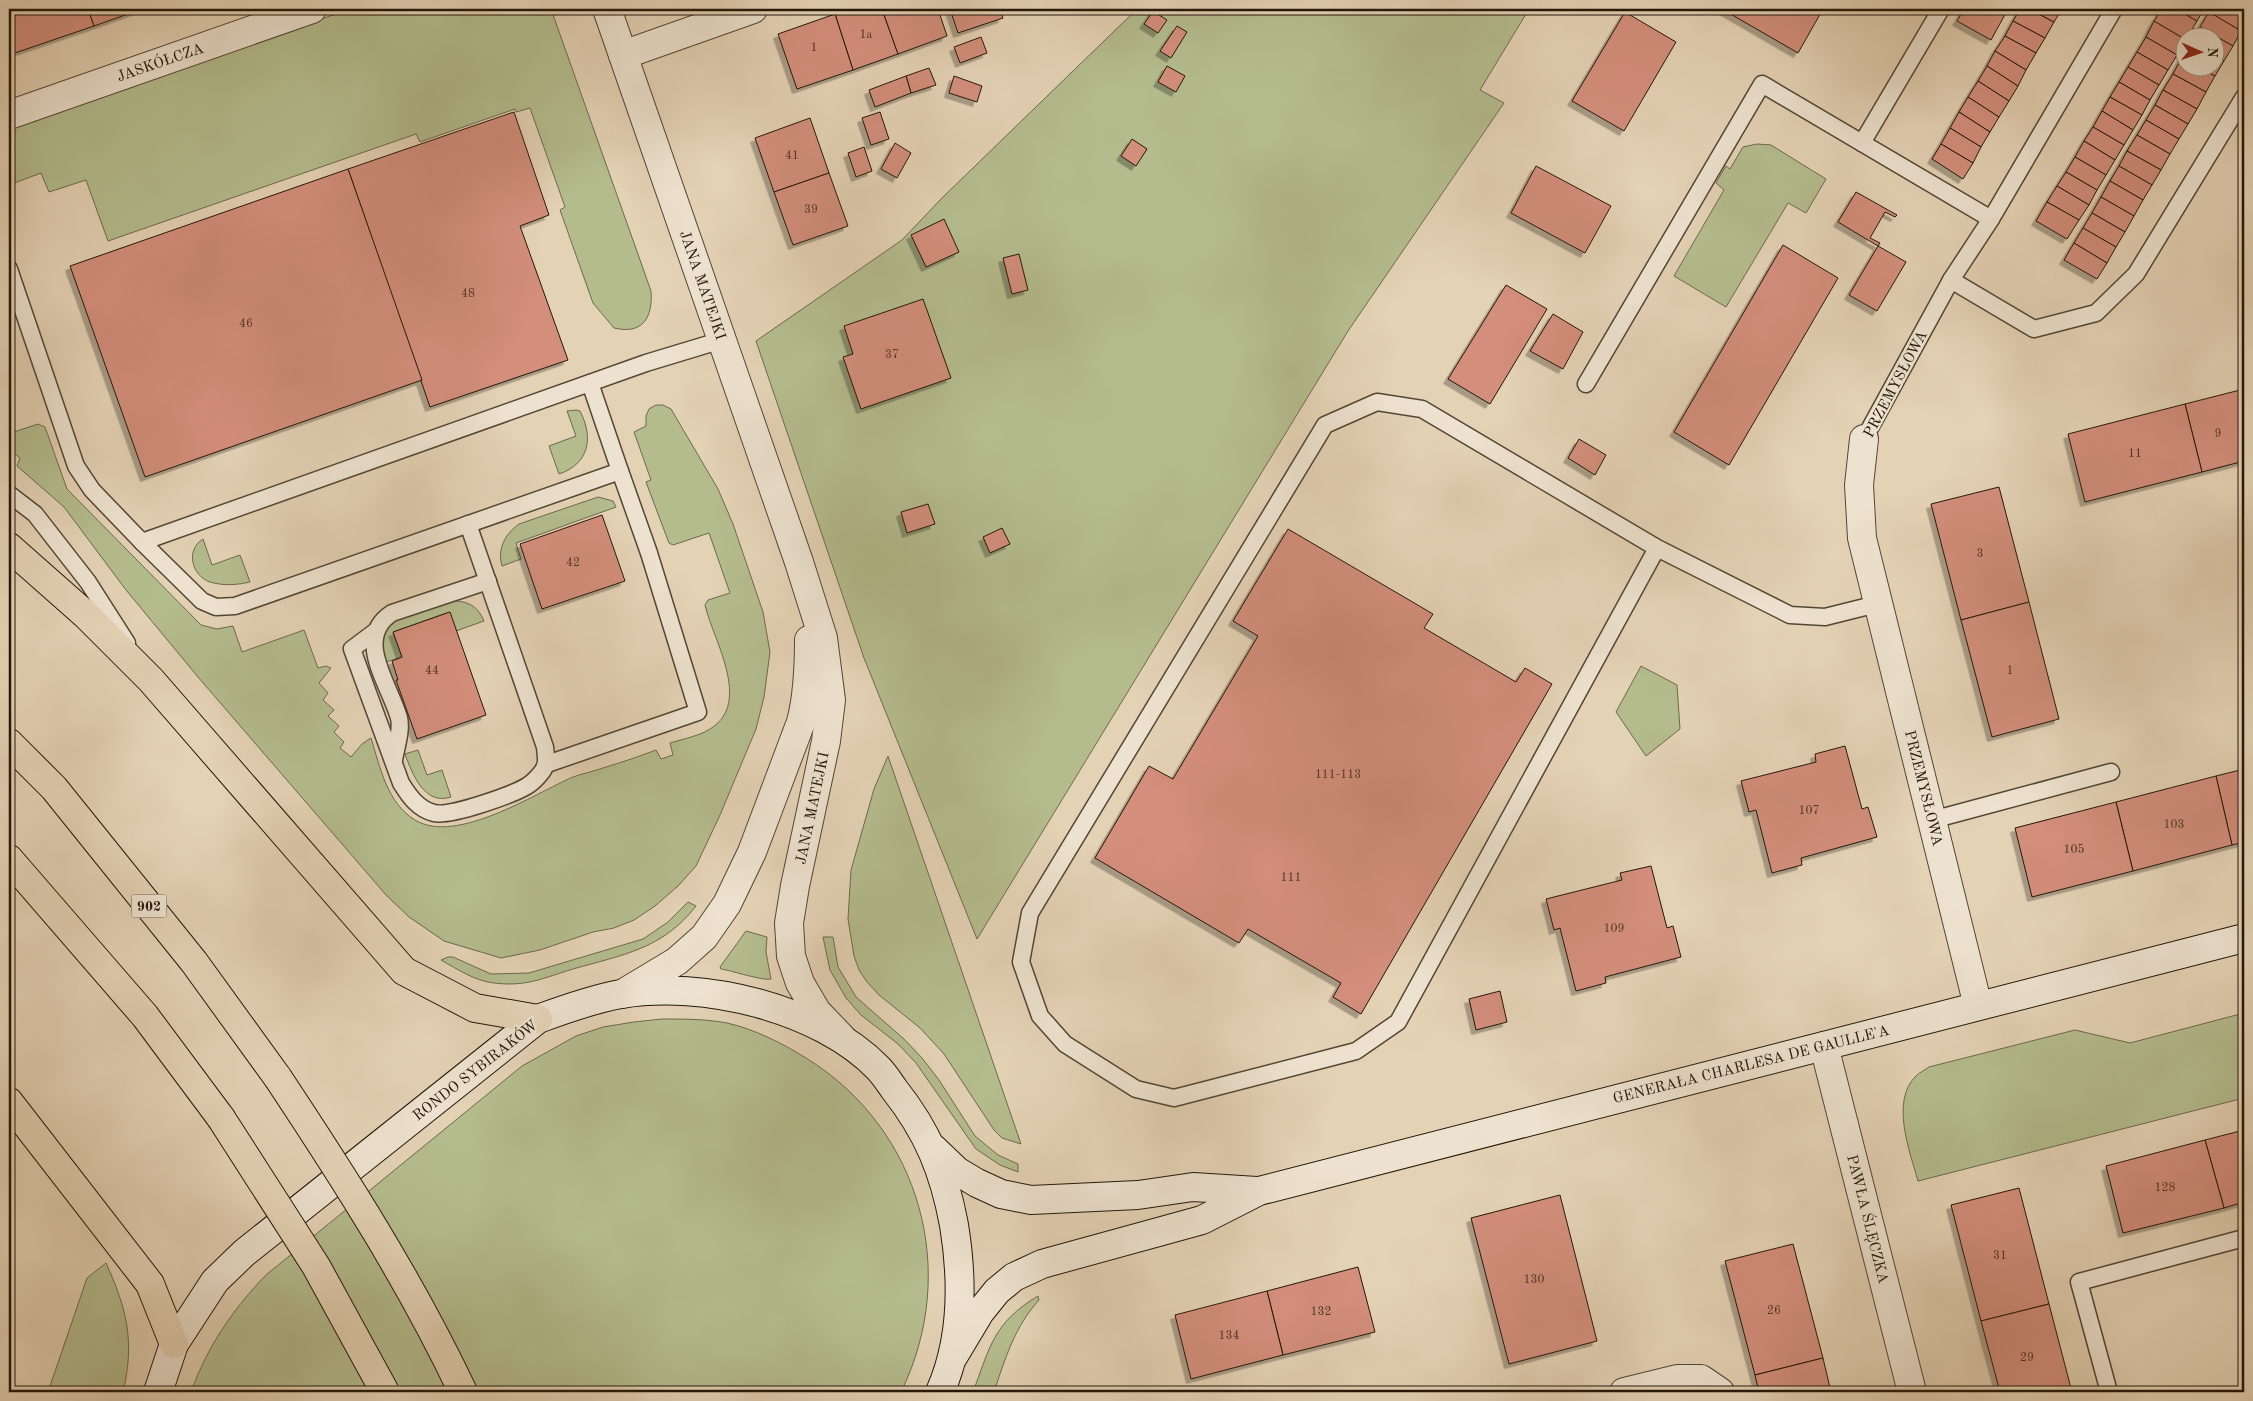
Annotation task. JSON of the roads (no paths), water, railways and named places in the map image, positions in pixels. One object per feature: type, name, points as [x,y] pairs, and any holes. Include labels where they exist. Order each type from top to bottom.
[{"type":"main road","points":[[9,547],[86,615],[151,680],[404,971],[475,1008],[538,1019]]},
{"type":"main road","name":"902","points":[[9,743],[54,788],[194,962],[278,1078],[340,1172],[379,1237],[423,1313],[463,1392]]},
{"type":"main road","points":[[9,859],[144,1016],[221,1118],[316,1266],[385,1392]]},
{"type":"main road","points":[[9,1102],[150,1284],[174,1344]]},
{"type":"street","name":"JASKÓŁCZA","points":[[9,115],[312,9]]},
{"type":"street","name":"JANA MATEJKI","points":[[607,9],[799,562],[823,638],[831,700],[820,770],[794,886],[789,923],[791,956],[800,983],[817,1012],[845,1041]]},
{"type":"street","points":[[623,55],[753,9]]},
{"type":"street","name":"PRZEMYSŁOWA","points":[[1864,439],[1859,485],[1862,538],[1978,1006]]},
{"type":"street","name":"JANA MATEJKI","points":[[622,994],[677,961],[704,937],[727,904],[752,852],[794,745],[806,701],[809,672],[809,638],[807,603],[799,562]]},
{"type":"street","name":"GENERAŁA CHARLESA DE GAULLE'A","points":[[953,1357],[980,1312],[997,1291],[1014,1277],[1042,1264],[1202,1220],[1259,1191],[2244,938]]},
{"type":"street","name":"RONDO SYBIRAKÓW","points":[[158,1392],[174,1344],[216,1281],[244,1253],[538,1019],[584,1003],[622,994],[686,990],[724,995],[768,1006],[804,1020],[845,1041],[878,1068],[912,1111],[932,1147],[950,1202],[958,1253],[960,1305],[953,1357],[940,1392]]},
{"type":"street","name":"PAWŁA ŚLĘCZKA","points":[[1824,1046],[1912,1392]]},
{"type":"street","name":"GENERAŁA CHARLESA DE GAULLE'A","points":[[932,1147],[957,1171],[977,1183],[1001,1194],[1031,1200],[1138,1195],[1193,1187],[1259,1191]]},
{"type":"street","points":[[1624,1392],[1677,1379],[1701,1379],[1720,1392]]},
{"type":"lane","points":[[1862,143],[1941,9]]},
{"type":"lane","name":"PRZEMYSŁOWA","points":[[1864,439],[1951,280],[1991,219],[2114,9]]},
{"type":"lane","points":[[1586,384],[1762,84],[1991,219]]},
{"type":"lane","points":[[1951,280],[2034,329],[2096,314],[2136,274],[2244,97]]},
{"type":"lane","points":[[9,270],[76,466],[92,490],[142,542],[202,601],[216,607],[234,606],[620,471]]},
{"type":"lane","points":[[142,542],[646,363],[722,340]]},
{"type":"lane","points":[[547,764],[698,712],[649,553],[590,383]]},
{"type":"lane","points":[[1658,548],[1398,1022],[1356,1051],[1174,1098],[1136,1089],[1064,1044],[1040,1016],[1021,962],[1030,913],[1325,424],[1377,402],[1422,409],[1658,548],[1790,615],[1824,617],[1877,604]]},
{"type":"lane","points":[[9,494],[35,514],[88,582],[151,680]]},
{"type":"lane","points":[[468,524],[488,581],[545,747],[547,764],[542,773],[526,786],[457,811],[446,814],[435,813],[422,808],[410,797],[401,783],[352,649],[376,631],[382,620],[392,613],[488,581]]},
{"type":"lane","points":[[1932,820],[2112,772]]},
{"type":"lane","points":[[2109,1392],[2080,1282],[2244,1238]]}]
